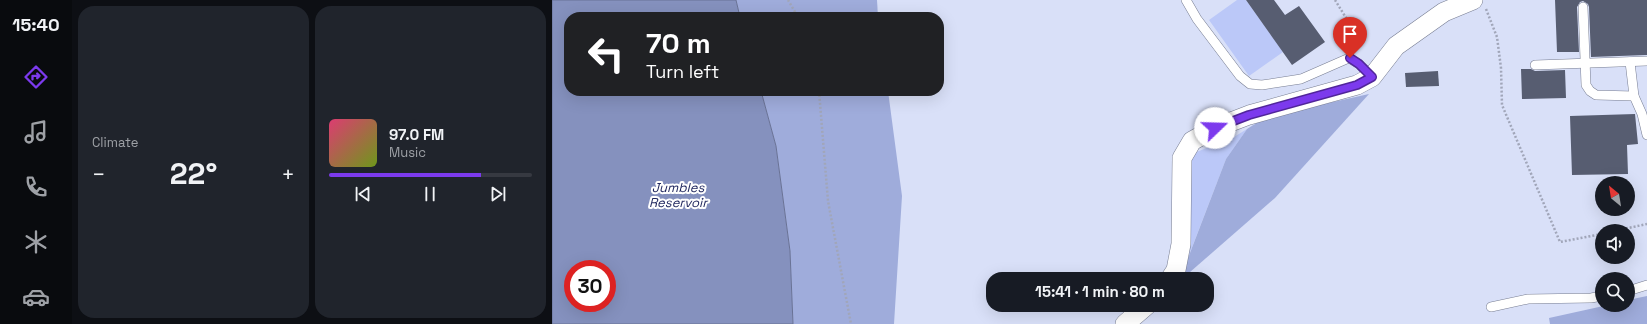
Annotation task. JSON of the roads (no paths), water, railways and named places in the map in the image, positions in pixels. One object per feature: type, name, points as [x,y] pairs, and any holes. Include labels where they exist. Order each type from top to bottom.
[{"type":"street","points":[[1175,272],[1181,244],[1182,158],[1192,141],[1215,128],[1249,115],[1357,85],[1372,77],[1396,46],[1444,12],[1479,4]]},
{"type":"street","points":[[1125,324],[1139,312]]},
{"type":"lane","points":[[1186,0],[1197,19],[1226,58],[1240,76],[1250,84],[1262,85],[1302,79],[1350,58],[1359,64],[1372,77]]},
{"type":"lane","points":[[1583,7],[1586,85],[1590,91],[1596,95],[1634,96]]},
{"type":"lane","points":[[1535,65],[1647,61]]},
{"type":"lane","points":[[1630,62],[1634,96],[1642,114],[1647,135]]},
{"type":"lane","points":[[1635,289],[1647,285]]},
{"type":"lane","points":[[1491,307],[1528,299],[1595,297]]},
{"type":"water","name":"Jumbles Reservoir","points":[[552,0],[736,0],[739,12],[564,12],[564,96],[762,96],[776,146],[790,251],[793,324],[552,324]]}]
